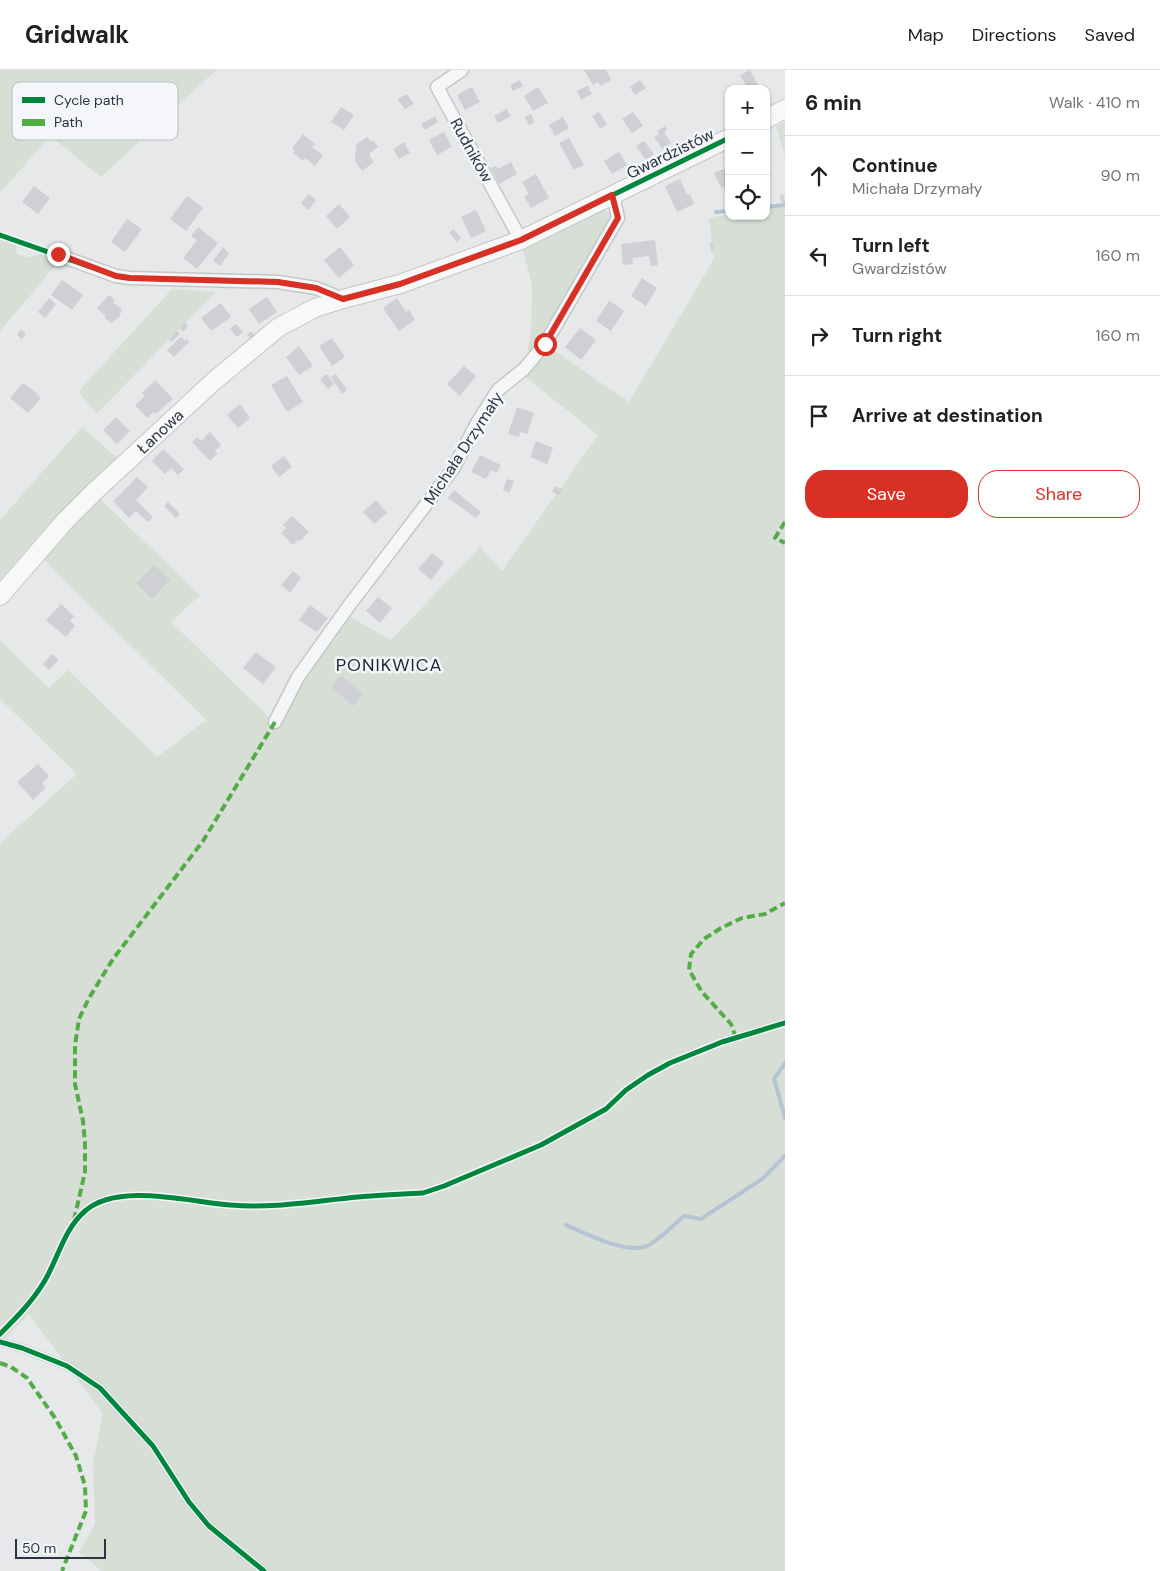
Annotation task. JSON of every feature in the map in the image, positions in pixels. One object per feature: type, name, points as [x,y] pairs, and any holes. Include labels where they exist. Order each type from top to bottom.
[{"type":"street","name":"Rudników","points":[[462,70],[437,87],[521,240]]},
{"type":"street","points":[[770,117],[785,110]]},
{"type":"street","name":"Gwardzistów","points":[[343,299],[400,284],[521,240],[725,140]]},
{"type":"street","name":"Michała Drzymały","points":[[275,722],[298,677],[348,607],[453,469],[476,423],[498,390],[524,369],[545,344],[618,218],[612,195]]},
{"type":"street","points":[[58,254],[116,276],[278,282],[316,288],[343,299]]},
{"type":"street","name":"Łanowa","points":[[0,596],[70,515],[253,348],[292,319],[315,308],[343,299]]},
{"type":"lane","points":[[0,1342],[22,1348],[67,1366],[100,1388],[153,1446],[189,1502],[209,1526],[264,1571]]},
{"type":"shaded area","points":[[0,70],[216,70],[178,105],[178,82],[12,82],[12,140],[46,140],[0,193]]},
{"type":"shaded area","points":[[785,122],[785,156],[776,126]]},
{"type":"shaded area","points":[[55,140],[141,140],[101,177]]},
{"type":"shaded area","points":[[785,206],[785,1571],[102,1571],[79,1552],[95,1524],[93,1464],[103,1414],[29,1314],[0,1344],[0,843],[77,774],[0,699],[0,640],[49,688],[68,670],[157,757],[206,720],[44,560],[99,498],[200,595],[171,622],[276,724],[303,679],[347,615],[391,640],[480,547],[502,571],[598,435],[524,376],[549,347],[629,402],[714,259],[709,218],[725,215],[725,220],[770,220],[770,208]]},
{"type":"shaded area","points":[[604,210],[618,218],[525,365],[531,332],[532,285],[523,249],[567,223]]},
{"type":"shaded area","points":[[0,239],[16,245],[17,254],[30,258],[39,253],[59,261],[0,331]]},
{"type":"shaded area","points":[[172,289],[216,292],[97,413],[78,392]]},
{"type":"shaded area","points":[[82,427],[120,460],[50,523],[0,580],[0,520]]},
{"type":"building","points":[[584,70],[606,70],[611,80],[601,86],[598,82],[593,85]]},
{"type":"building","points":[[750,70],[758,85],[746,85],[740,75]]},
{"type":"building","points":[[520,80],[523,86],[513,91],[510,85]]},
{"type":"building","points":[[640,80],[646,88],[635,95],[630,87]]},
{"type":"building","points":[[588,86],[592,94],[581,100],[577,91]]},
{"type":"building","points":[[472,87],[480,102],[465,110],[457,95]]},
{"type":"building","points":[[538,87],[548,103],[533,111],[524,96]]},
{"type":"building","points":[[407,94],[414,104],[405,109],[397,99]]},
{"type":"building","points":[[341,107],[354,115],[344,130],[331,122]]},
{"type":"building","points":[[507,109],[511,116],[498,123],[494,116]]},
{"type":"building","points":[[599,112],[607,124],[600,129],[592,116]]},
{"type":"building","points":[[633,112],[643,126],[632,133],[622,119]]},
{"type":"building","points":[[531,114],[535,122],[529,125],[525,117]]},
{"type":"building","points":[[435,116],[438,122],[425,130],[421,124]]},
{"type":"building","points":[[563,117],[569,128],[555,136],[549,125]]},
{"type":"building","points":[[665,126],[667,130],[664,132],[671,143],[662,149],[654,137],[659,134],[657,131]]},
{"type":"building","points":[[444,132],[452,147],[437,155],[429,140]]},
{"type":"building","points":[[303,134],[315,144],[312,147],[323,155],[315,166],[305,158],[303,161],[293,153],[295,151],[292,148]]},
{"type":"building","points":[[367,137],[371,141],[373,140],[378,147],[370,153],[370,157],[374,162],[362,171],[355,161],[356,145]]},
{"type":"building","points":[[569,138],[584,165],[574,170],[559,143]]},
{"type":"building","points":[[644,141],[654,154],[646,160],[636,146]]},
{"type":"building","points":[[404,142],[410,153],[399,159],[393,149]]},
{"type":"building","points":[[619,152],[627,165],[612,174],[604,161]]},
{"type":"building","points":[[511,162],[517,174],[499,184],[491,168],[496,166],[498,169]]},
{"type":"building","points":[[725,169],[725,186],[721,188],[714,173]]},
{"type":"building","points":[[536,174],[549,198],[531,208],[524,196],[529,194],[522,182]]},
{"type":"building","points":[[680,179],[687,195],[690,194],[694,204],[677,212],[665,186]]},
{"type":"building","points":[[34,186],[50,198],[38,214],[22,202]]},
{"type":"building","points":[[309,194],[316,200],[308,210],[301,203]]},
{"type":"building","points":[[784,194],[785,203],[783,204],[779,196]]},
{"type":"building","points":[[187,196],[203,208],[186,231],[170,219]]},
{"type":"building","points":[[339,204],[350,217],[337,229],[326,216]]},
{"type":"building","points":[[476,210],[486,231],[471,238],[461,217]]},
{"type":"building","points":[[127,219],[142,229],[125,252],[111,242]]},
{"type":"building","points":[[198,227],[218,243],[197,269],[183,258],[197,240],[191,236]]},
{"type":"building","points":[[453,229],[461,237],[457,242],[449,233]]},
{"type":"building","points":[[655,240],[658,265],[651,266],[649,256],[632,258],[633,264],[623,265],[621,244]]},
{"type":"building","points":[[710,243],[713,243],[714,251],[711,251]]},
{"type":"building","points":[[223,247],[229,254],[220,266],[213,261]]},
{"type":"building","points":[[340,247],[354,265],[339,278],[324,260]]},
{"type":"building","points":[[642,278],[657,288],[646,306],[631,296]]},
{"type":"building","points":[[62,280],[83,295],[72,310],[51,295]]},
{"type":"building","points":[[109,295],[115,300],[113,302],[122,310],[119,317],[111,323],[97,308]]},
{"type":"building","points":[[267,297],[277,312],[259,324],[249,309]]},
{"type":"building","points":[[49,298],[56,304],[45,318],[38,312]]},
{"type":"building","points":[[397,298],[406,312],[409,310],[415,320],[399,331],[383,308]]},
{"type":"building","points":[[609,301],[624,311],[611,331],[596,321]]},
{"type":"building","points":[[221,303],[231,317],[211,331],[201,318]]},
{"type":"building","points":[[185,323],[188,326],[183,332],[180,329]]},
{"type":"building","points":[[236,324],[243,332],[237,337],[230,329]]},
{"type":"building","points":[[580,328],[596,340],[581,360],[565,347]]},
{"type":"building","points":[[21,329],[26,334],[22,339],[17,335]]},
{"type":"building","points":[[177,331],[180,334],[171,342],[169,340]]},
{"type":"building","points":[[251,331],[254,335],[251,339],[247,335]]},
{"type":"building","points":[[181,337],[189,342],[174,357],[167,350]]},
{"type":"building","points":[[332,338],[345,357],[332,366],[319,346]]},
{"type":"building","points":[[299,346],[313,366],[299,375],[286,357]]},
{"type":"building","points":[[464,366],[476,376],[460,396],[447,384]]},
{"type":"building","points":[[327,374],[334,384],[328,389],[320,379]]},
{"type":"building","points":[[336,374],[347,390],[342,394],[331,377]]},
{"type":"building","points":[[287,376],[303,402],[287,412],[271,385]]},
{"type":"building","points":[[155,380],[173,399],[156,414],[154,412],[147,418],[135,405],[145,396],[142,393]]},
{"type":"building","points":[[23,383],[41,398],[28,413],[10,398]]},
{"type":"building","points":[[240,404],[250,418],[238,428],[227,415]]},
{"type":"building","points":[[517,407],[534,413],[527,434],[520,432],[519,437],[508,434]]},
{"type":"building","points":[[116,417],[130,431],[117,444],[103,430]]},
{"type":"building","points":[[210,432],[221,445],[215,451],[217,454],[210,461],[192,442],[197,437],[201,441]]},
{"type":"building","points":[[536,441],[553,448],[547,464],[530,457]]},
{"type":"building","points":[[163,449],[184,469],[178,475],[171,468],[165,474],[152,461]]},
{"type":"building","points":[[480,455],[501,465],[497,473],[491,470],[486,479],[471,472]]},
{"type":"building","points":[[284,456],[292,467],[279,477],[271,466]]},
{"type":"building","points":[[137,477],[148,487],[136,500],[153,517],[148,522],[136,511],[129,518],[113,501]]},
{"type":"building","points":[[507,479],[514,481],[509,493],[503,490]]},
{"type":"building","points":[[555,486],[563,490],[559,495],[552,492]]},
{"type":"building","points":[[454,490],[481,512],[476,518],[448,498]]},
{"type":"building","points":[[376,500],[387,513],[374,524],[363,512]]},
{"type":"building","points":[[168,502],[180,514],[176,518],[164,506]]},
{"type":"building","points":[[292,516],[309,532],[293,545],[281,533],[286,528],[283,525]]},
{"type":"building","points":[[432,553],[444,563],[431,580],[418,569]]},
{"type":"building","points":[[154,565],[170,580],[152,599],[136,583]]},
{"type":"building","points":[[293,571],[301,578],[290,593],[281,585]]},
{"type":"building","points":[[378,597],[392,608],[380,623],[366,611]]},
{"type":"building","points":[[61,604],[74,616],[70,621],[75,626],[66,637],[46,620]]},
{"type":"building","points":[[310,605],[328,618],[317,632],[299,620]]},
{"type":"building","points":[[256,652],[276,667],[263,684],[243,668]]},
{"type":"building","points":[[52,654],[59,660],[49,670],[43,664]]},
{"type":"building","points":[[341,676],[363,693],[354,706],[331,688]]},
{"type":"building","points":[[38,764],[49,776],[42,783],[46,788],[33,800],[17,782]]},
{"type":"waterway","points":[[770,207],[785,205]]},
{"type":"waterway","points":[[716,212],[725,211]]},
{"type":"waterway","points":[[785,1063],[774,1079],[785,1118]]},
{"type":"waterway","points":[[566,1225],[615,1245],[636,1248],[644,1247],[659,1238],[684,1216],[701,1219],[762,1179],[785,1156]]},
{"type":"marked path","points":[[785,522],[775,538],[785,543]]},
{"type":"marked path","points":[[74,1220],[85,1172],[83,1121],[75,1084],[75,1045],[79,1019],[89,998],[113,959],[203,841],[275,722]]},
{"type":"marked path","points":[[736,1038],[731,1024],[702,992],[689,970],[691,954],[704,939],[721,928],[742,918],[765,914],[785,903]]},
{"type":"marked path","points":[[0,1363],[11,1367],[27,1378],[55,1418],[76,1456],[85,1486],[86,1511],[62,1571]]},
{"type":"cycle path","points":[[0,235],[116,276],[278,282],[316,288],[343,299],[400,284],[521,240],[725,140]]},
{"type":"cycle path","points":[[0,1334],[24,1310],[39,1289],[72,1226],[85,1211],[99,1202],[116,1197],[155,1196],[230,1205],[262,1206],[366,1196],[423,1193],[541,1145],[606,1109],[626,1090],[670,1063],[722,1042],[785,1023]]},
{"type":"cycle path","points":[[0,1342],[22,1348],[67,1366],[100,1388],[153,1446],[189,1502],[209,1526],[264,1571]]},
{"type":"district","name":"PONIKWICA","points":[[389,665]]},
{"type":"route","points":[[58,254],[116,276],[278,282],[316,288],[343,299],[400,284],[521,240],[612,195],[618,218],[545,344]]}]
